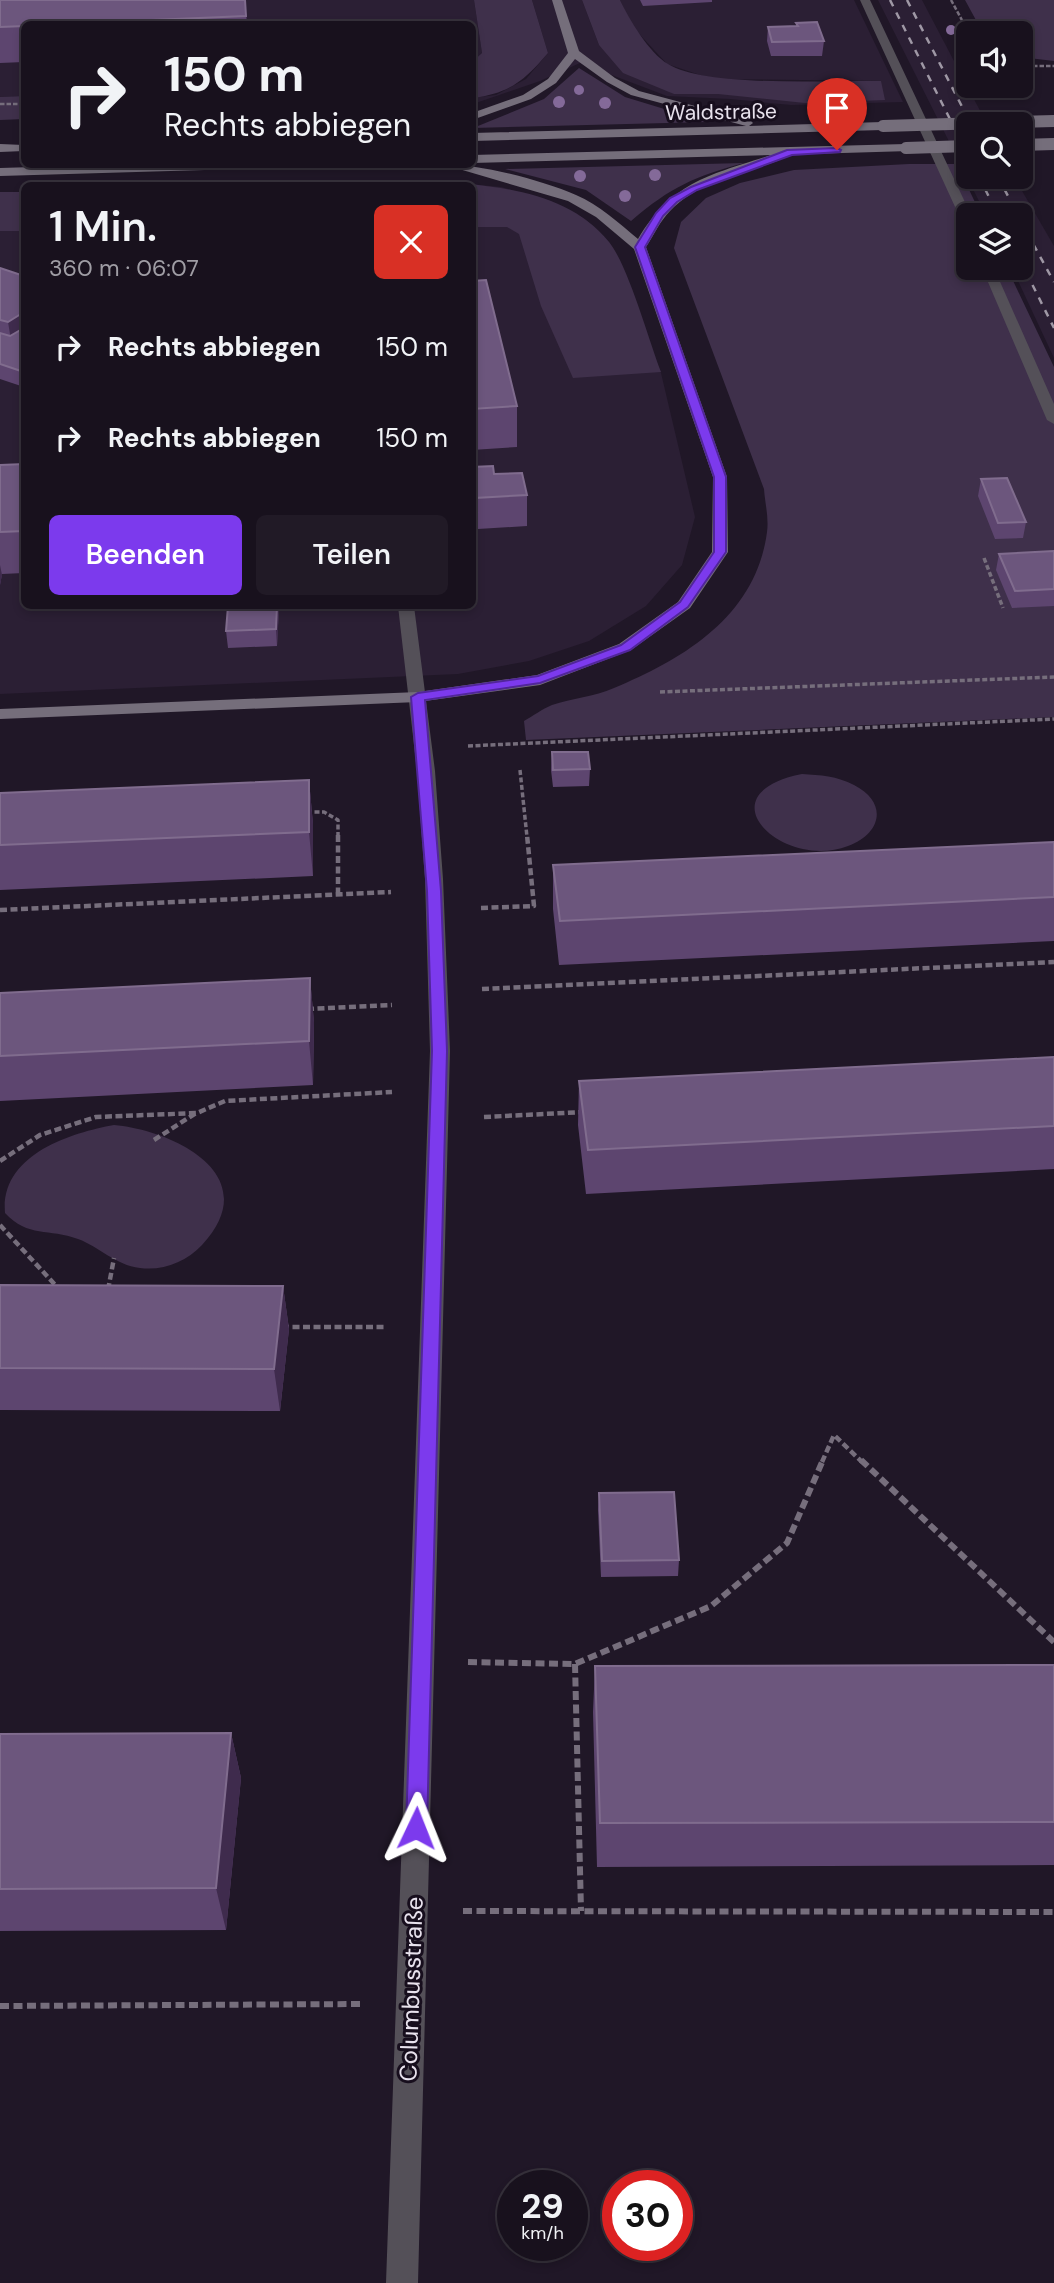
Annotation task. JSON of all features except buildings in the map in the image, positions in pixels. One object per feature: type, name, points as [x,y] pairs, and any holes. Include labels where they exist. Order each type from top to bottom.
[{"type":"main road","points":[[557,0],[574,53],[611,80],[635,93],[680,107],[777,130]]},
{"type":"main road","points":[[476,116],[527,97],[552,81],[574,53]]},
{"type":"main road","name":"Waldstraße","points":[[476,137],[1054,121]]},
{"type":"main road","points":[[1033,145],[1054,144]]},
{"type":"main road","name":"Waldstraße","points":[[476,159],[956,146]]},
{"type":"main road","points":[[0,148],[21,148]]},
{"type":"main road","points":[[640,247],[659,215],[673,200],[694,188],[791,152]]},
{"type":"main road","points":[[0,172],[138,168]]},
{"type":"main road","points":[[0,714],[418,697],[540,680],[625,647],[684,605],[720,552],[720,477],[640,247],[600,214],[572,198],[464,168]]},
{"type":"street","points":[[865,0],[959,203]]},
{"type":"street","points":[[993,280],[1054,420]]},
{"type":"street","name":"Columbusstraße","points":[[402,2283],[438,1120],[438,997],[434,893],[423,748],[406,609]]},
{"type":"path","points":[[951,0],[962,21]]},
{"type":"path","points":[[1033,66],[1054,66]]},
{"type":"path","points":[[0,104],[21,104]]},
{"type":"path","points":[[984,558],[1003,608]]},
{"type":"path","points":[[660,692],[1054,677]]},
{"type":"path","points":[[423,748],[1054,719]]},
{"type":"path","points":[[0,909],[434,893],[534,906],[520,770]]},
{"type":"path","points":[[298,813],[324,812],[338,820],[338,895]]},
{"type":"path","points":[[302,1009],[438,997],[1054,962]]},
{"type":"path","points":[[154,1140],[197,1113],[225,1101],[438,1090]]},
{"type":"path","points":[[438,1120],[588,1111]]},
{"type":"path","points":[[0,1161],[40,1135],[96,1117],[197,1113]]},
{"type":"path","points":[[0,1225],[64,1294]]},
{"type":"path","points":[[107,1292],[114,1258]]},
{"type":"path","points":[[268,1327],[432,1326]]},
{"type":"path","points":[[421,1661],[575,1664],[711,1606],[787,1543],[834,1435],[1054,1642]]},
{"type":"path","points":[[575,1664],[581,1911]]},
{"type":"path","points":[[414,1911],[1054,1912]]},
{"type":"path","points":[[0,2007],[411,2004]]},
{"type":"shaded area","points":[[0,0],[474,0],[482,53],[476,58],[476,21],[21,21],[21,96],[0,97]]},
{"type":"shaded area","points":[[474,0],[532,0],[548,53],[531,71],[507,89],[476,98],[476,58],[482,53]]},
{"type":"shaded area","points":[[532,0],[582,0],[599,45],[674,94],[718,94],[881,81],[712,79],[667,64],[631,25],[620,0],[854,0],[903,102],[791,105],[667,96],[580,63],[540,81],[476,103],[476,98],[496,95],[526,79],[548,53]]},
{"type":"shaded area","points":[[582,0],[620,0],[634,26],[654,52],[668,64],[686,72],[740,80],[881,81],[885,100],[805,103],[718,94],[674,94],[623,73],[599,45]]},
{"type":"shaded area","points":[[878,0],[922,0],[956,65],[956,98],[973,98],[981,112],[956,112],[956,155]]},
{"type":"shaded area","points":[[965,0],[1054,0],[1054,61],[1033,59],[1033,21],[976,21]]},
{"type":"shaded area","points":[[579,68],[625,97],[707,122],[476,128],[544,99]]},
{"type":"shaded area","points":[[21,96],[21,119],[0,120],[0,97]]},
{"type":"shaded area","points":[[744,163],[684,184],[631,221],[586,190],[505,169]]},
{"type":"shaded area","points":[[956,164],[956,189],[969,189],[975,203],[956,203],[956,280],[1013,280],[1054,367],[1054,717],[526,740],[524,721],[552,705],[614,688],[667,663],[713,630],[733,610],[749,587],[760,561],[767,532],[764,489],[674,248],[681,222],[706,198],[740,183],[794,170]]},
{"type":"shaded area","points":[[476,184],[530,194],[573,212],[592,225],[616,253],[638,304],[661,372],[573,378],[541,306],[519,234],[507,227],[476,227]]},
{"type":"shaded area","points":[[476,185],[501,187],[551,201],[585,219],[610,243],[661,373],[695,517],[682,565],[646,606],[589,641],[529,661],[458,674],[0,694],[0,192],[21,192],[21,609],[476,609]]},
{"type":"shaded area","points":[[973,189],[1021,189],[1029,203],[980,203]]},
{"type":"shaded area","points":[[0,192],[21,192],[21,231],[0,231]]},
{"type":"shaded area","points":[[1033,210],[1054,246],[1054,358],[1018,280],[1033,280]]},
{"type":"shaded area","points":[[802,774],[841,780],[865,792],[876,809],[874,826],[868,834],[848,846],[823,851],[799,848],[778,839],[763,827],[755,812],[757,797],[772,784]]},
{"type":"shaded area","points":[[114,1125],[138,1129],[186,1147],[205,1161],[219,1178],[224,1198],[219,1220],[202,1245],[181,1261],[166,1267],[149,1269],[131,1266],[78,1239],[22,1226],[5,1213],[6,1193],[14,1176],[26,1162],[59,1141]]},
{"type":"railway","points":[[890,0],[956,131]]},
{"type":"railway","points":[[907,0],[965,112]]},
{"type":"railway","points":[[985,189],[992,203]]},
{"type":"railway","points":[[1004,189],[1012,203]]},
{"type":"railway","points":[[1033,244],[1054,282]]},
{"type":"railway","points":[[1030,280],[1054,328]]},
{"type":"route","points":[[416,1828],[440,1051],[434,891],[418,697],[540,680],[625,647],[684,605],[720,552],[720,477],[640,247],[659,215],[673,200],[694,188],[791,152],[837,150]]}]
